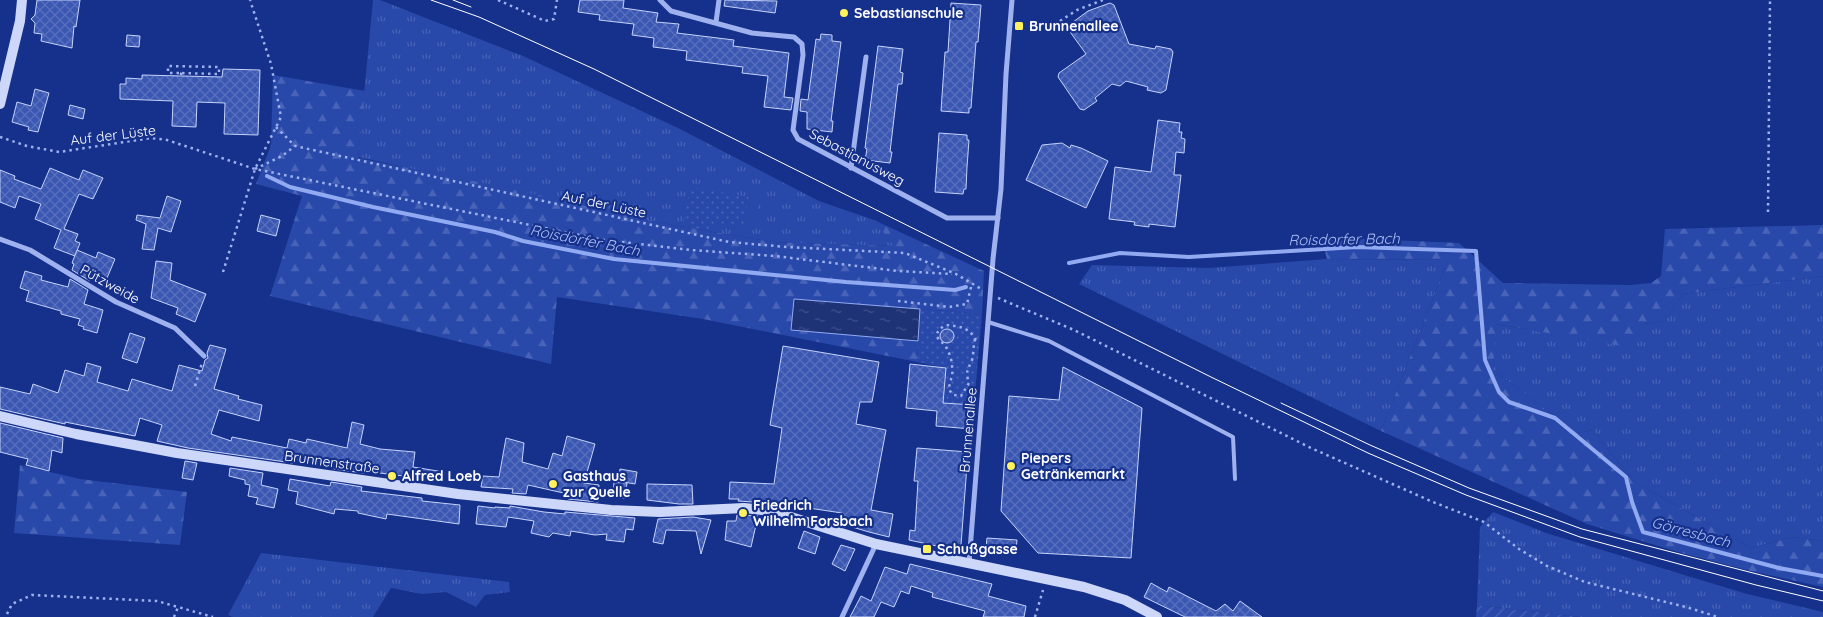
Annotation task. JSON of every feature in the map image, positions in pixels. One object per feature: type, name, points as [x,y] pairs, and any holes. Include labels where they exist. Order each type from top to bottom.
[{"type":"street","points":[[0,104],[20,21],[22,0]]},
{"type":"street","name":"Sebastianusweg","points":[[660,0],[671,11],[752,32],[794,37],[802,44],[803,55],[792,130],[798,138],[947,218],[998,218]]},
{"type":"street","points":[[716,22],[719,0]]},
{"type":"street","name":"Brunnenallee","points":[[969,564],[990,295],[998,218],[1012,0]]},
{"type":"street","points":[[851,168],[866,57]]},
{"type":"street","name":"Pützweide","points":[[0,238],[30,250],[116,302],[175,328],[204,356]]},
{"type":"street","name":"Brunnenstraße","points":[[0,416],[76,434],[177,453],[458,494],[611,510],[660,512],[744,508],[772,511],[876,544],[1084,587],[1125,600],[1156,617]]},
{"type":"street","points":[[842,617],[876,544]]},
{"type":"lane","points":[[988,322],[1049,341],[1233,437],[1235,479]]},
{"type":"path","points":[[223,272],[255,169],[281,117],[271,64],[250,0]]},
{"type":"path","points":[[498,0],[545,21],[554,19],[557,0]]},
{"type":"path","points":[[1060,21],[1076,10],[1103,0]]},
{"type":"path","points":[[1768,212],[1770,0]]},
{"type":"path","points":[[179,73],[219,74],[219,68],[168,66],[168,73],[179,73],[186,76]]},
{"type":"path","points":[[255,169],[282,156],[295,146],[276,127]]},
{"type":"path","name":"Auf der Lüste","points":[[0,137],[27,146],[59,152],[151,138],[167,140],[255,169],[604,240],[775,256],[898,271],[956,274]]},
{"type":"path","name":"Auf der Lüste","points":[[295,146],[729,242],[905,253],[956,274],[990,295],[1074,330],[1311,448],[1433,502],[1484,522],[1520,549],[1547,566],[1585,582],[1686,606],[1718,617]]},
{"type":"path","points":[[898,300],[949,307],[968,304],[972,283]]},
{"type":"path","points":[[945,325],[966,328],[975,339],[972,360],[968,366],[966,376],[969,383],[962,396],[954,395],[949,390],[949,384],[954,375],[952,360],[946,346],[938,340],[937,335],[939,330],[945,325]]},
{"type":"path","points":[[975,339],[987,341]]},
{"type":"path","points":[[195,386],[204,356]]},
{"type":"path","points":[[1035,617],[1046,580]]},
{"type":"path","points":[[7,614],[12,604],[32,595],[157,601],[213,617]]},
{"type":"path","points":[[174,617],[178,607]]},
{"type":"green space","points":[[373,0],[380,0],[523,56],[678,128],[819,201],[874,220],[895,246],[773,242],[650,221],[358,157]]},
{"type":"green space","points":[[273,75],[365,91],[358,158],[508,188],[650,221],[773,242],[894,246],[874,220],[984,271],[982,314],[920,309],[917,362],[703,319],[557,297],[551,364],[270,296],[302,196],[256,184],[271,145]]},
{"type":"green space","points":[[690,187],[749,197],[744,227],[714,222],[712,231],[683,226]]},
{"type":"green space","points":[[749,197],[759,199],[752,232],[743,232]]},
{"type":"green space","points":[[1823,225],[1823,276],[1682,294],[1665,321],[1644,324],[1628,347],[1496,324],[1493,370],[1577,433],[1593,430],[1632,480],[1751,548],[1792,537],[1823,541],[1823,587],[1681,553],[1587,524],[1381,431],[1448,260],[1327,259],[1321,237],[1459,243],[1503,283],[1631,285],[1651,283],[1661,276],[1665,229]]},
{"type":"green space","points":[[1327,259],[1448,260],[1381,431],[1079,284],[1092,265],[1209,268]]},
{"type":"green space","points":[[1823,276],[1823,541],[1792,537],[1751,548],[1632,480],[1593,430],[1577,433],[1493,370],[1495,324],[1628,346],[1644,324],[1665,321],[1682,294]]},
{"type":"green space","points":[[920,309],[982,314],[974,405],[943,403],[946,368],[917,362]]},
{"type":"green space","points":[[20,465],[80,479],[187,492],[180,545],[14,533]]},
{"type":"green space","points":[[1493,512],[1546,533],[1747,594],[1823,612],[1823,617],[1580,617],[1477,605],[1480,527]]},
{"type":"green space","points":[[261,553],[509,582],[510,592],[485,595],[476,607],[446,592],[422,594],[391,588],[373,617],[233,617],[228,615]]},
{"type":"green space","points":[[1477,605],[1580,617],[1476,617]]},
{"type":"water","points":[[794,299],[920,309],[918,341],[791,330]]},
{"type":"building","points":[[37,0],[80,0],[76,27],[74,26],[72,48],[41,41],[42,34],[34,33],[35,23],[31,19],[35,15]]},
{"type":"building","points":[[580,0],[624,0],[623,8],[658,13],[656,22],[679,24],[677,33],[734,40],[733,46],[789,53],[784,97],[793,98],[791,110],[764,107],[768,76],[742,73],[743,67],[686,60],[687,51],[653,47],[654,38],[632,35],[634,24],[599,20],[600,15],[578,12]]},
{"type":"building","points":[[725,0],[777,1],[775,13],[724,6]]},
{"type":"building","points":[[951,3],[981,5],[969,113],[941,111],[945,52],[948,52]]},
{"type":"building","points":[[1110,3],[1114,5],[1129,44],[1155,49],[1156,46],[1171,49],[1173,52],[1166,90],[1161,93],[1147,90],[1148,87],[1126,81],[1120,86],[1112,84],[1095,98],[1097,101],[1084,110],[1080,109],[1058,77],[1059,73],[1086,54],[1068,29],[1069,25],[1088,11]]},
{"type":"building","points":[[821,34],[832,35],[832,41],[841,42],[831,121],[833,121],[832,132],[807,129],[807,112],[800,111],[801,99],[808,100],[816,39],[820,40]]},
{"type":"building","points":[[127,35],[140,36],[139,47],[126,46]]},
{"type":"building","points":[[878,46],[903,49],[900,72],[903,73],[902,84],[898,84],[890,163],[865,160]]},
{"type":"building","points":[[223,69],[260,70],[258,135],[224,134],[225,103],[197,102],[196,127],[172,126],[173,101],[120,99],[120,84],[126,84],[126,78],[142,79],[142,75],[222,77]]},
{"type":"building","points":[[35,89],[49,93],[38,132],[28,130],[29,127],[12,122],[17,102],[31,106]]},
{"type":"building","points":[[70,105],[85,109],[83,119],[68,115]]},
{"type":"building","points":[[1158,120],[1180,123],[1179,132],[1182,132],[1181,138],[1185,139],[1184,153],[1176,152],[1174,175],[1181,175],[1175,227],[1149,224],[1149,227],[1134,225],[1135,222],[1109,219],[1115,167],[1151,172]]},
{"type":"building","points":[[939,133],[967,135],[967,140],[969,140],[966,189],[964,189],[963,194],[935,192]]},
{"type":"building","points":[[1062,143],[1070,148],[1071,145],[1081,148],[1108,161],[1086,208],[1026,180],[1042,145]]},
{"type":"building","points":[[50,168],[79,180],[83,170],[103,178],[93,199],[79,194],[64,229],[78,234],[75,241],[80,243],[75,256],[54,248],[61,230],[35,219],[41,204],[19,196],[15,208],[0,202],[0,170],[15,176],[14,179],[41,189]]},
{"type":"building","points":[[167,196],[181,201],[171,232],[158,228],[154,250],[142,249],[146,224],[136,220],[137,215],[160,218]]},
{"type":"building","points":[[261,215],[280,220],[276,236],[257,231]]},
{"type":"building","points":[[77,250],[96,258],[98,252],[115,259],[107,278],[93,272],[90,281],[72,270],[74,264],[72,263]]},
{"type":"building","points":[[156,261],[172,263],[170,280],[206,294],[195,322],[176,314],[178,308],[151,298]]},
{"type":"building","points":[[25,271],[42,276],[41,280],[68,287],[70,279],[88,290],[84,304],[103,310],[97,333],[83,329],[84,327],[78,325],[80,319],[61,314],[61,311],[26,301],[29,291],[20,288]]},
{"type":"building","points":[[944,329],[950,329],[954,336],[950,343],[944,343],[940,339],[940,333]]},
{"type":"building","points":[[130,333],[145,338],[137,363],[122,358]]},
{"type":"building","points":[[210,345],[226,349],[214,389],[239,396],[238,399],[262,405],[259,421],[219,410],[211,434],[231,441],[232,437],[287,448],[289,439],[306,443],[307,439],[347,448],[352,422],[364,425],[360,444],[380,449],[415,452],[413,467],[444,472],[443,481],[334,469],[335,466],[294,459],[293,463],[188,448],[157,441],[162,425],[140,418],[135,436],[65,422],[65,424],[0,409],[0,387],[30,394],[33,384],[58,393],[65,370],[84,376],[87,363],[101,367],[97,382],[128,391],[132,379],[172,391],[179,365],[202,371],[205,360],[208,358],[207,353]]},
{"type":"building","points":[[783,346],[879,362],[872,402],[860,402],[856,424],[886,430],[871,510],[893,514],[889,537],[839,523],[842,513],[782,504],[729,499],[730,482],[774,484],[782,428],[770,425]]},
{"type":"building","points":[[910,364],[946,368],[943,403],[974,405],[972,429],[936,426],[937,411],[906,408]]},
{"type":"building","points":[[1063,367],[1142,408],[1131,558],[1038,553],[1001,511],[1009,396],[1059,400]]},
{"type":"building","points":[[0,423],[63,438],[62,453],[52,450],[49,471],[26,465],[28,459],[0,452]]},
{"type":"building","points":[[567,436],[595,444],[584,483],[599,485],[598,502],[568,499],[568,494],[528,485],[526,494],[512,493],[513,489],[481,487],[483,476],[499,477],[506,438],[524,443],[522,462],[548,469],[553,453],[562,456]]},
{"type":"building","points":[[917,448],[968,452],[961,545],[955,550],[909,540],[910,530],[915,531],[918,481],[914,481]]},
{"type":"building","points":[[185,461],[197,463],[193,480],[182,478]]},
{"type":"building","points":[[230,468],[263,473],[261,485],[278,489],[274,508],[256,504],[258,498],[248,496],[250,485],[245,484],[245,480],[229,476]]},
{"type":"building","points":[[620,469],[637,472],[635,484],[618,481]]},
{"type":"building","points":[[290,479],[330,486],[331,482],[362,487],[361,491],[422,498],[422,501],[460,505],[459,524],[387,514],[386,519],[358,513],[358,511],[335,509],[334,514],[296,504],[298,492],[288,490]]},
{"type":"building","points":[[614,482],[627,483],[625,498],[613,497]]},
{"type":"building","points":[[647,484],[692,485],[693,504],[647,500]]},
{"type":"building","points":[[478,506],[510,508],[510,506],[544,512],[635,518],[633,530],[626,529],[624,542],[606,540],[607,534],[595,535],[571,531],[570,536],[553,533],[549,537],[531,533],[534,521],[508,517],[506,527],[476,524]]},
{"type":"building","points":[[737,515],[758,516],[751,547],[725,540],[727,521],[736,521]]},
{"type":"building","points":[[693,517],[711,520],[701,554],[696,531],[666,530],[663,544],[653,542],[658,519]]},
{"type":"building","points":[[804,531],[820,537],[815,554],[798,548]]},
{"type":"building","points":[[987,538],[1017,540],[1016,550],[986,548]]},
{"type":"building","points":[[841,545],[855,549],[845,571],[832,564]]},
{"type":"building","points":[[910,564],[992,584],[988,596],[1026,606],[1024,617],[983,617],[985,611],[932,597],[933,593],[911,586],[909,594],[901,591],[894,607],[881,602],[874,617],[850,617],[861,596],[871,601],[885,567],[907,574]]},
{"type":"building","points":[[1151,583],[1167,592],[1169,587],[1216,611],[1225,604],[1233,611],[1240,601],[1262,617],[1185,617],[1144,597]]},
{"type":"waterway","name":"Roisdorfer Bach","points":[[267,176],[290,187],[373,207],[495,232],[523,241],[614,259],[846,282],[955,290],[966,287]]},
{"type":"waterway","name":"Roisdorfer Bach","points":[[1069,263],[1120,253],[1189,257],[1357,247],[1476,251],[1485,360],[1499,392],[1509,402],[1555,418],[1626,477],[1632,502],[1643,532],[1779,568],[1823,576]]},
{"type":"tram line","points":[[431,0],[479,17],[594,69],[1211,377],[1368,453],[1466,495],[1580,537],[1756,585],[1823,601]]},
{"type":"tram line","points":[[453,0],[471,7]]},
{"type":"tram line","points":[[1281,403],[1370,445],[1469,488],[1582,529],[1823,591]]},
{"type":"place","name":"Sebastianschule","points":[[844,13]]},
{"type":"place","name":"Brunnenallee","points":[[1019,26]]},
{"type":"place","name":"Piepers Getränkemarkt","points":[[1011,466]]},
{"type":"place","name":"Alfred Loeb","points":[[392,476]]},
{"type":"place","name":"Gasthaus zur Quelle","points":[[553,484]]},
{"type":"place","name":"Friedrich Wilhelm Forsbach","points":[[743,513]]},
{"type":"place","name":"Schußgasse","points":[[927,549]]},
{"type":"water label","name":"Görresbach","points":[[1691,532]]}]
